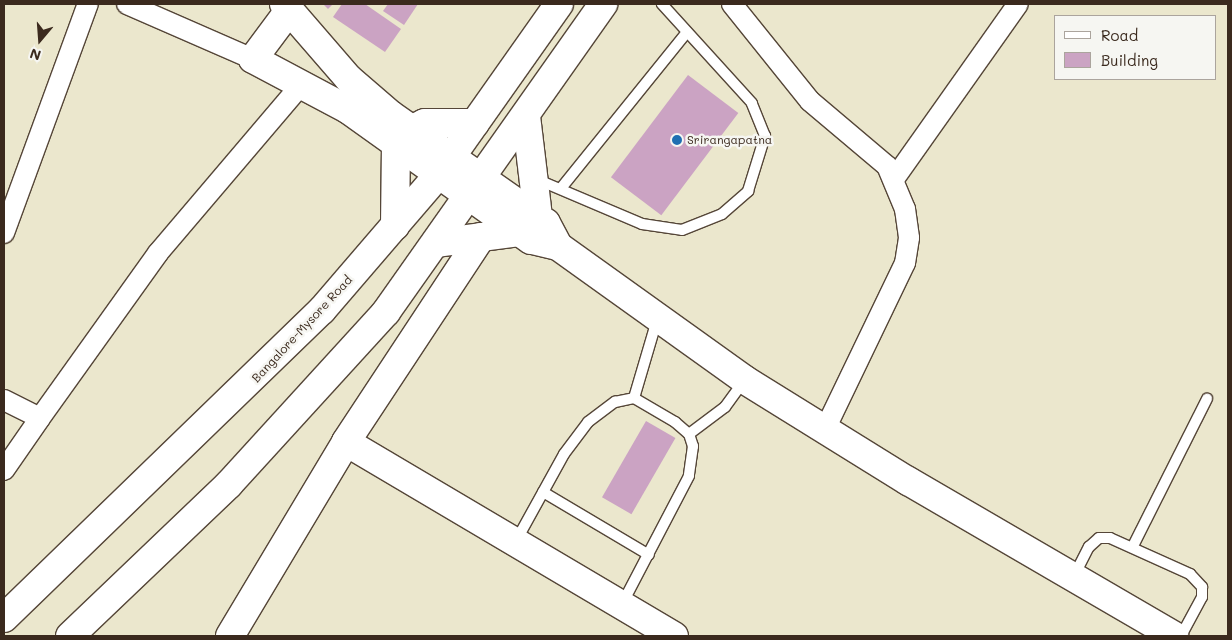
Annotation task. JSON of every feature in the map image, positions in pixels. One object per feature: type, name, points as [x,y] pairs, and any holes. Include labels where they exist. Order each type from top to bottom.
[{"type":"main road","name":"Bangalore-Mysore Road","points":[[4,618],[263,370],[394,226],[446,164],[559,4]]},
{"type":"main road","points":[[70,636],[229,484],[386,312],[478,187],[603,4]]},
{"type":"main road","points":[[394,226],[404,136],[286,8],[254,59],[404,136],[635,299],[657,320],[745,380],[1174,636]]},
{"type":"main road","points":[[526,116],[531,178],[529,225]]},
{"type":"main road","points":[[404,136],[425,123],[475,123]]},
{"type":"main road","points":[[436,243],[480,238],[529,225]]},
{"type":"main road","points":[[230,636],[346,442],[480,238]]},
{"type":"main road","points":[[346,442],[674,636]]},
{"type":"street","points":[[4,233],[88,4]]},
{"type":"street","points":[[127,4],[254,59]]},
{"type":"street","points":[[732,4],[779,66],[850,138],[890,173],[909,238],[906,262],[826,429]]},
{"type":"street","points":[[890,173],[1018,4]]},
{"type":"street","points":[[4,470],[158,252],[302,84]]},
{"type":"street","points":[[4,400],[40,418]]},
{"type":"lane","points":[[531,178],[562,187],[642,224],[682,230],[722,214],[748,191],[765,136],[752,103],[662,4]]},
{"type":"lane","points":[[562,187],[687,32]]},
{"type":"lane","points":[[634,398],[657,320]]},
{"type":"lane","points":[[689,434],[726,407],[745,380]]},
{"type":"lane","points":[[515,542],[543,492],[588,422],[615,402],[634,398],[689,434],[693,446],[688,476],[622,605]]},
{"type":"lane","points":[[1133,546],[1207,399]]},
{"type":"lane","points":[[543,492],[649,555]]},
{"type":"lane","points":[[1074,576],[1099,538],[1133,546],[1190,574],[1202,586],[1198,611],[1180,636]]},
{"type":"building","points":[[323,4],[333,4],[328,9]]},
{"type":"building","points":[[342,4],[365,4],[401,29],[385,52],[333,17]]},
{"type":"building","points":[[388,4],[418,4],[404,25],[383,11]]},
{"type":"building","points":[[688,75],[738,113],[661,215],[611,177]]},
{"type":"building","points":[[646,421],[675,438],[631,514],[602,497]]},
{"type":"place","name":"Srirangapatna","points":[[677,140]]}]
